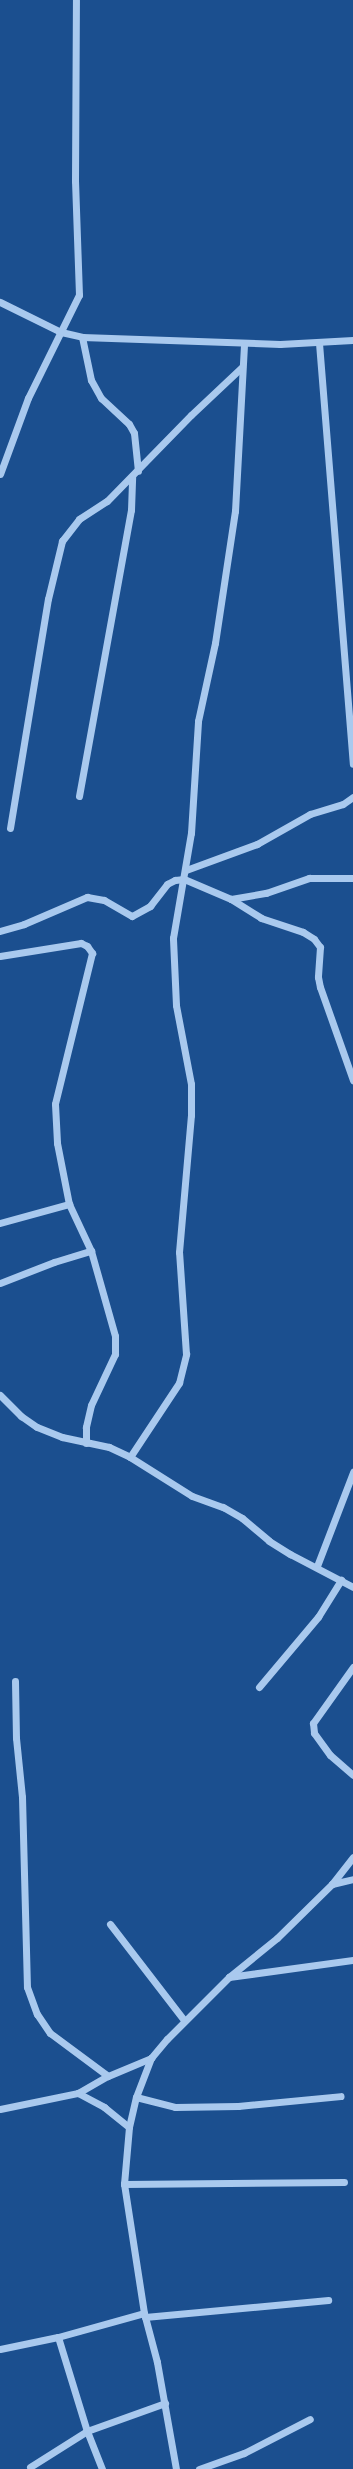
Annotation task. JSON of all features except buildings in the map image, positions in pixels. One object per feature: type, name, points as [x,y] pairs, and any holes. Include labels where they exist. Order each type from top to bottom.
[{"type":"street","points":[[0,474],[28,398],[79,295],[76,182],[76,0]]},
{"type":"street","points":[[0,302],[61,332],[82,337],[244,344],[319,343],[353,340]]},
{"type":"street","points":[[82,337],[91,380],[101,398],[129,424],[134,432],[138,471]]},
{"type":"street","points":[[319,343],[353,764]]},
{"type":"street","points":[[130,1457],[179,1383],[186,1354],[179,1252],[191,1115],[190,1084],[176,1005],[173,938],[186,870],[193,814],[198,721],[214,643],[235,511],[244,344]]},
{"type":"street","points":[[10,828],[48,599],[62,541],[79,519],[107,500],[132,477],[191,414],[242,367]]},
{"type":"street","points":[[79,796],[131,510],[132,477]]},
{"type":"street","points":[[186,870],[257,844],[310,814],[343,804],[353,797]]},
{"type":"street","points":[[231,899],[266,893],[309,878],[353,878]]},
{"type":"street","points":[[0,931],[24,924],[87,897],[104,900],[132,916],[150,906],[167,884],[184,879],[231,899],[261,918],[303,932],[314,939],[320,947],[320,986],[353,1080]]},
{"type":"street","points":[[0,956],[81,943],[87,946],[92,953],[55,1104],[57,1143],[69,1204],[91,1251],[115,1336],[115,1354],[91,1405],[86,1427],[86,1443]]},
{"type":"street","points":[[0,1223],[69,1204]]},
{"type":"street","points":[[0,1283],[54,1262],[91,1251]]},
{"type":"street","points":[[0,1395],[21,1416],[37,1427],[86,1443],[110,1447],[130,1457],[192,1496],[223,1507],[242,1518],[269,1541],[353,1587]]},
{"type":"street","points":[[317,1566],[353,1472]]},
{"type":"street","points":[[259,1687],[318,1617],[342,1580]]},
{"type":"street","points":[[353,1668],[313,1722],[314,1733],[330,1755],[353,1775]]},
{"type":"street","points":[[14,1681],[16,1738],[22,1797],[27,1987],[37,2014],[50,2033],[108,2076]]},
{"type":"street","points":[[176,2469],[165,2403],[145,2315],[124,2184],[129,2127],[136,2097],[151,2058],[184,2020],[229,1977],[277,1938],[332,1884],[353,1856]]},
{"type":"street","points":[[332,1884],[353,1879]]},
{"type":"street","points":[[110,1924],[184,2020]]},
{"type":"street","points":[[229,1977],[353,1960]]},
{"type":"street","points":[[0,2109],[78,2093],[108,2076],[151,2058]]},
{"type":"street","points":[[78,2093],[104,2107],[129,2127]]},
{"type":"street","points":[[136,2097],[175,2107],[238,2106],[341,2096]]},
{"type":"street","points":[[124,2184],[344,2182]]},
{"type":"street","points":[[0,2349],[58,2337],[145,2315],[328,2300]]},
{"type":"street","points":[[58,2337],[87,2431],[102,2469]]},
{"type":"street","points":[[30,2467],[87,2431],[165,2403]]},
{"type":"street","points":[[199,2469],[244,2453],[310,2419]]}]
